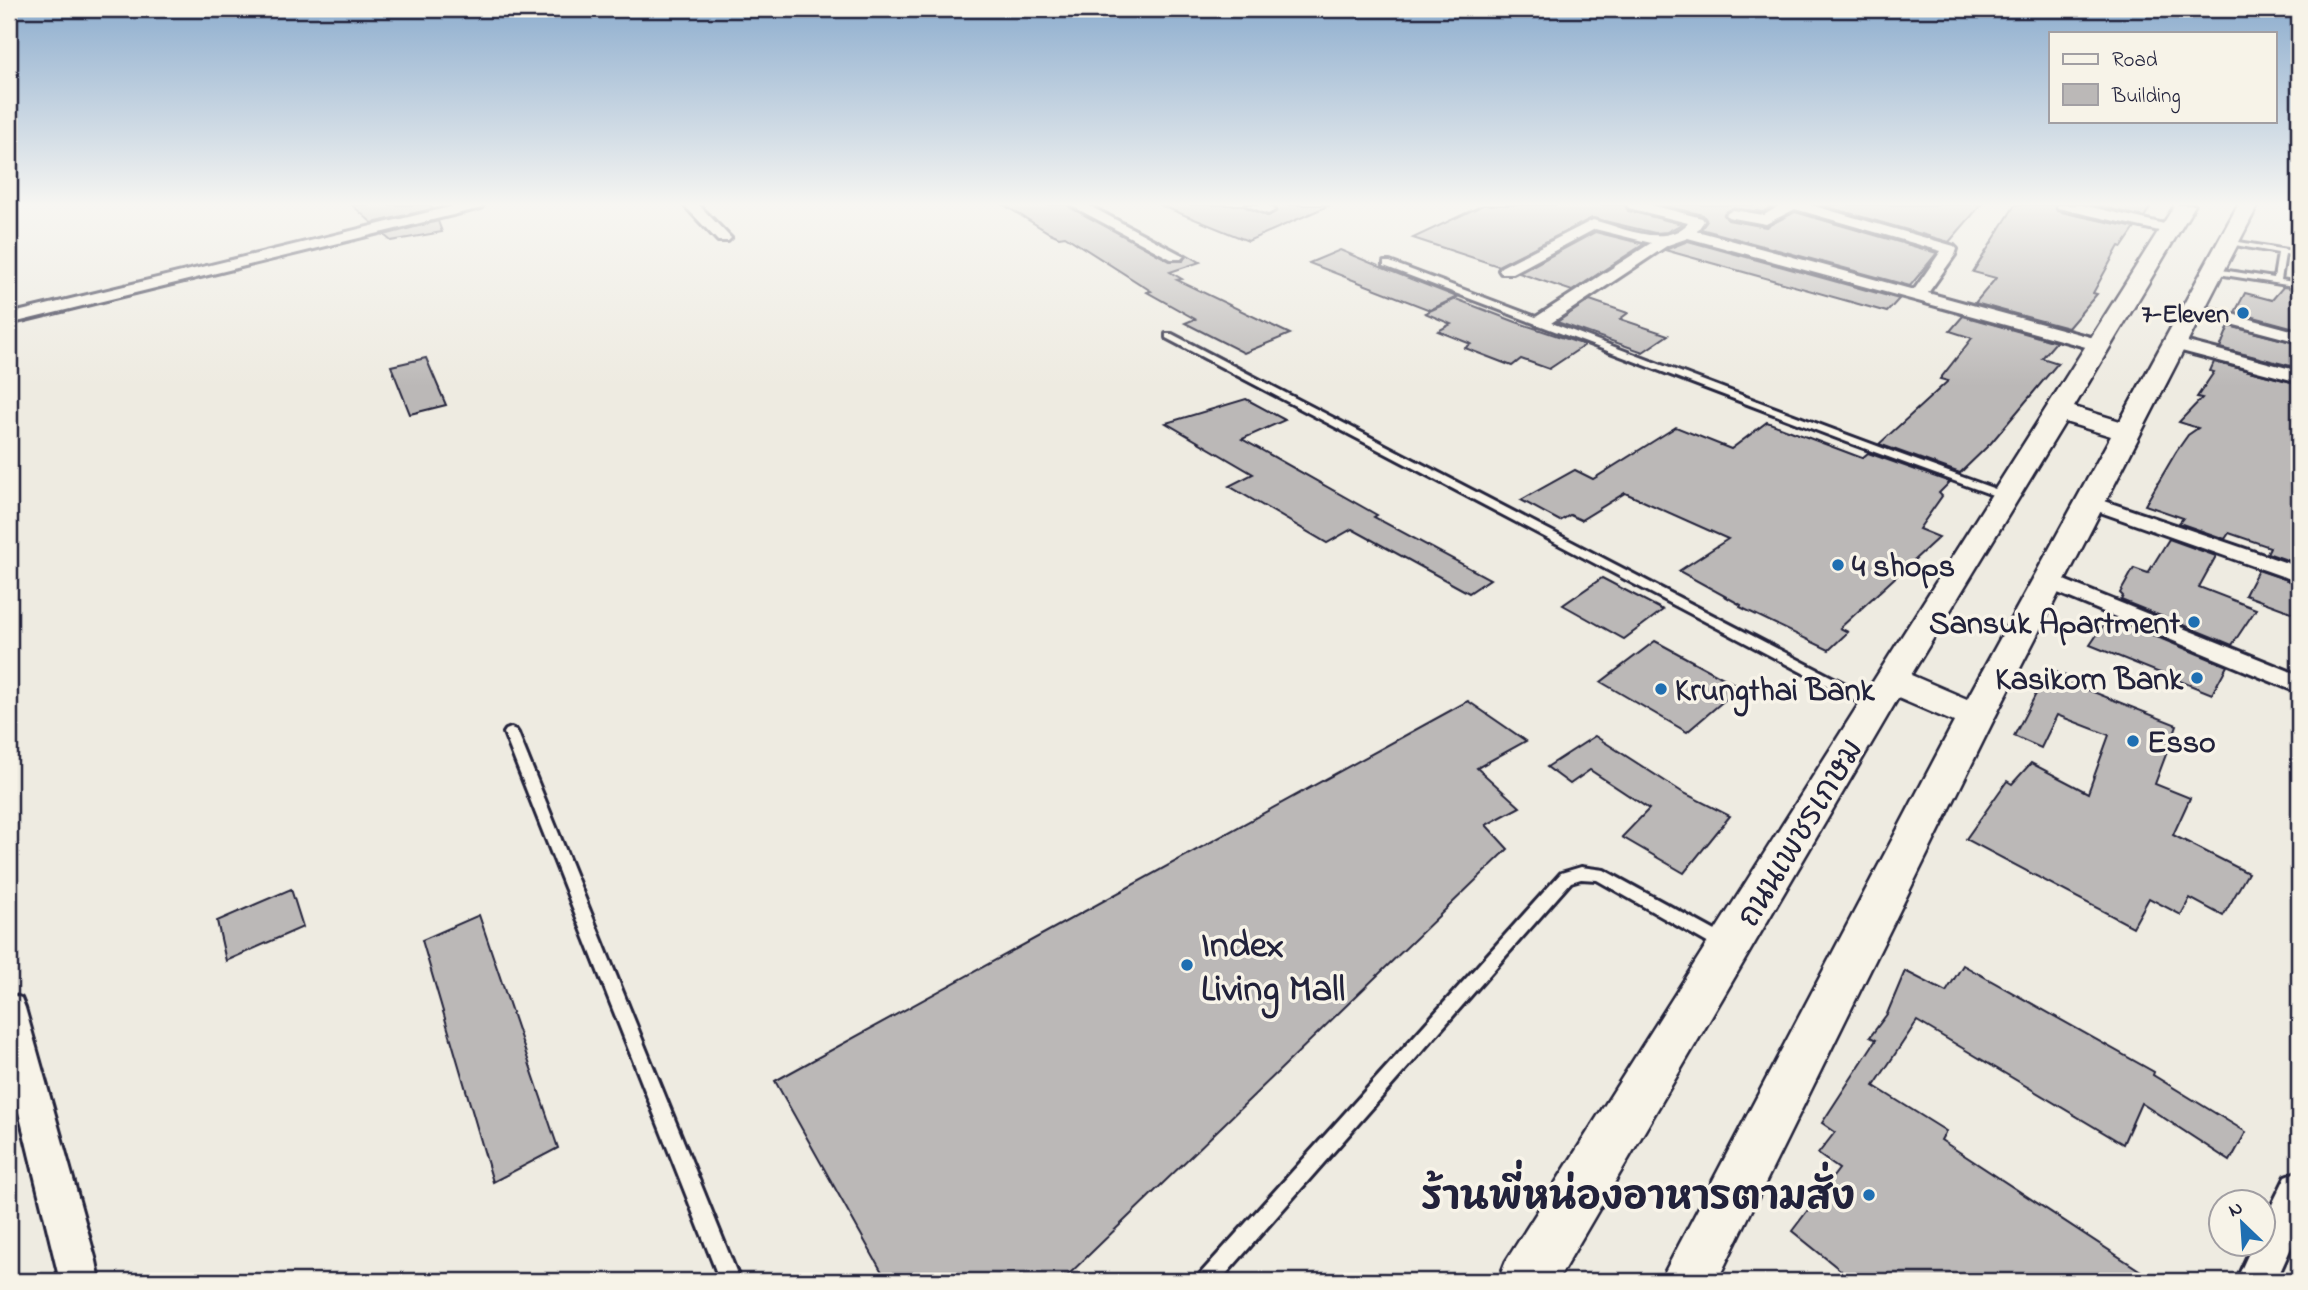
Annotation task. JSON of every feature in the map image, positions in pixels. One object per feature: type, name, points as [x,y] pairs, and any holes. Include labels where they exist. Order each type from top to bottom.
[{"type":"main road","name":"ถนนเพชรเกษม","points":[[1526,1281],[2147,265]]},
{"type":"main road","points":[[1688,1281],[1976,717],[2218,265]]},
{"type":"main road","points":[[2059,411],[2128,432]]},
{"type":"main road","points":[[1884,693],[1976,717]]},
{"type":"street","points":[[9,319],[216,265]]},
{"type":"street","points":[[1507,270],[1516,265]]},
{"type":"street","points":[[1542,321],[1627,265]]},
{"type":"street","points":[[1805,265],[2099,345]]},
{"type":"street","points":[[1918,296],[1940,265]]},
{"type":"street","points":[[2194,309],[2299,337]]},
{"type":"street","points":[[2176,344],[2299,377]]},
{"type":"street","points":[[2090,502],[2299,575]]},
{"type":"street","points":[[2049,581],[2299,685]]},
{"type":"street","points":[[9,1008],[77,1261],[80,1281]]},
{"type":"street","points":[[2256,1281],[2299,1189]]},
{"type":"lane","points":[[1391,265],[1871,449],[2005,496]]},
{"type":"lane","points":[[2241,265],[2277,282],[2299,285]]},
{"type":"lane","points":[[2277,282],[2280,265]]},
{"type":"lane","points":[[1169,335],[1884,693]]},
{"type":"lane","points":[[511,733],[730,1281]]},
{"type":"lane","points":[[1208,1281],[1566,877],[1581,873],[1599,874],[1729,947]]},
{"type":"building","points":[[1111,265],[1190,265],[1170,272],[1182,279],[1177,280],[1290,334],[1244,353],[1185,323],[1195,319],[1147,292],[1151,291]]},
{"type":"building","points":[[1315,265],[1376,265],[1457,297],[1430,310]]},
{"type":"building","points":[[1533,265],[1612,265],[1572,291],[1519,273]]},
{"type":"building","points":[[1719,265],[1776,265],[1899,299],[1887,312]]},
{"type":"building","points":[[1834,265],[1927,265],[1910,286]]},
{"type":"building","points":[[1977,265],[2108,265],[2093,293],[2097,294],[2068,328],[1975,303],[1996,278],[1973,272]]},
{"type":"building","points":[[2283,287],[2299,289],[2299,329],[2235,312],[2245,293],[2272,300]]},
{"type":"building","points":[[1456,299],[1585,345],[1549,369],[1521,359],[1512,366],[1465,348],[1471,344],[1438,331],[1451,324],[1425,313]]},
{"type":"building","points":[[1590,300],[1628,313],[1620,319],[1668,335],[1643,352],[1557,322]]},
{"type":"building","points":[[1963,316],[2056,342],[2042,358],[2058,363],[1991,443],[1960,473],[1879,444],[1948,381],[1940,379],[1972,338],[1950,331]]},
{"type":"building","points":[[2229,326],[2299,344],[2299,368],[2220,348]]},
{"type":"building","points":[[426,358],[446,405],[410,414],[391,366]]},
{"type":"building","points":[[2214,362],[2299,384],[2299,564],[2267,553],[2270,547],[2229,533],[2225,539],[2179,523],[2183,518],[2145,505],[2176,452],[2188,435],[2198,428],[2179,422],[2202,398],[2197,397],[2214,372],[2210,371]]},
{"type":"building","points":[[1246,399],[1285,420],[1242,439],[1377,515],[1374,517],[1490,579],[1469,593],[1352,529],[1327,543],[1229,486],[1253,474],[1166,423]]},
{"type":"building","points":[[1767,422],[1862,458],[1868,453],[1950,482],[1939,493],[1942,496],[1919,529],[1939,537],[1840,628],[1848,632],[1829,650],[1740,607],[1741,605],[1679,571],[1728,539],[1625,493],[1581,520],[1570,515],[1560,521],[1521,500],[1575,470],[1593,479],[1676,427],[1731,449]]},
{"type":"building","points":[[2169,539],[2216,556],[2199,587],[2256,609],[2232,645],[2121,600],[2123,596],[2120,593],[2134,568],[2148,573]]},
{"type":"building","points":[[2258,570],[2299,584],[2299,615],[2245,595]]},
{"type":"building","points":[[1602,578],[1663,610],[1624,639],[1563,605]]},
{"type":"building","points":[[2109,617],[2227,666],[2212,694],[2090,645]]},
{"type":"building","points":[[1655,641],[1740,687],[1687,732],[1601,682]]},
{"type":"building","points":[[2049,669],[2075,680],[2073,684],[2177,725],[2155,784],[2190,798],[2173,835],[2248,873],[2223,916],[2190,898],[2181,915],[2149,898],[2133,927],[1966,839],[2007,781],[2012,784],[2031,763],[2088,793],[2109,735],[2057,715],[2041,748],[2014,736]]},
{"type":"building","name":"Index Living Mall","points":[[1468,701],[1526,741],[1477,768],[1520,807],[1486,825],[1508,849],[1062,1281],[887,1281],[775,1081]]},
{"type":"building","points":[[1595,736],[1682,792],[1730,816],[1684,873],[1622,837],[1649,809],[1590,770],[1570,784],[1547,767]]},
{"type":"building","points":[[291,889],[303,927],[226,961],[217,921]]},
{"type":"building","points":[[479,915],[558,1148],[493,1182],[422,940]]},
{"type":"building","points":[[1963,965],[2154,1072],[2153,1075],[2246,1132],[2230,1161],[2141,1103],[2123,1144],[1917,1021],[1874,1086],[1946,1131],[1941,1140],[2156,1281],[1854,1281],[1792,1231],[1839,1169],[1818,1154],[1835,1132],[1822,1123],[1876,1040],[1870,1037],[1887,1014],[1905,971],[1946,992]]},
{"type":"place","name":"7-Eleven","points":[[2243,313]]},
{"type":"place","name":"4 shops","points":[[1838,565]]},
{"type":"place","name":"Sansuk Apartment","points":[[2194,622]]},
{"type":"place","name":"Kasikorn Bank","points":[[2197,678]]},
{"type":"place","name":"Krungthai Bank","points":[[1661,689]]},
{"type":"place","name":"Esso","points":[[2133,741]]},
{"type":"place","name":"Index Living Mall","points":[[1187,965]]},
{"type":"place","name":"ร้านพี่หน่องอาหารตามสั่ง","points":[[1869,1195]]}]
